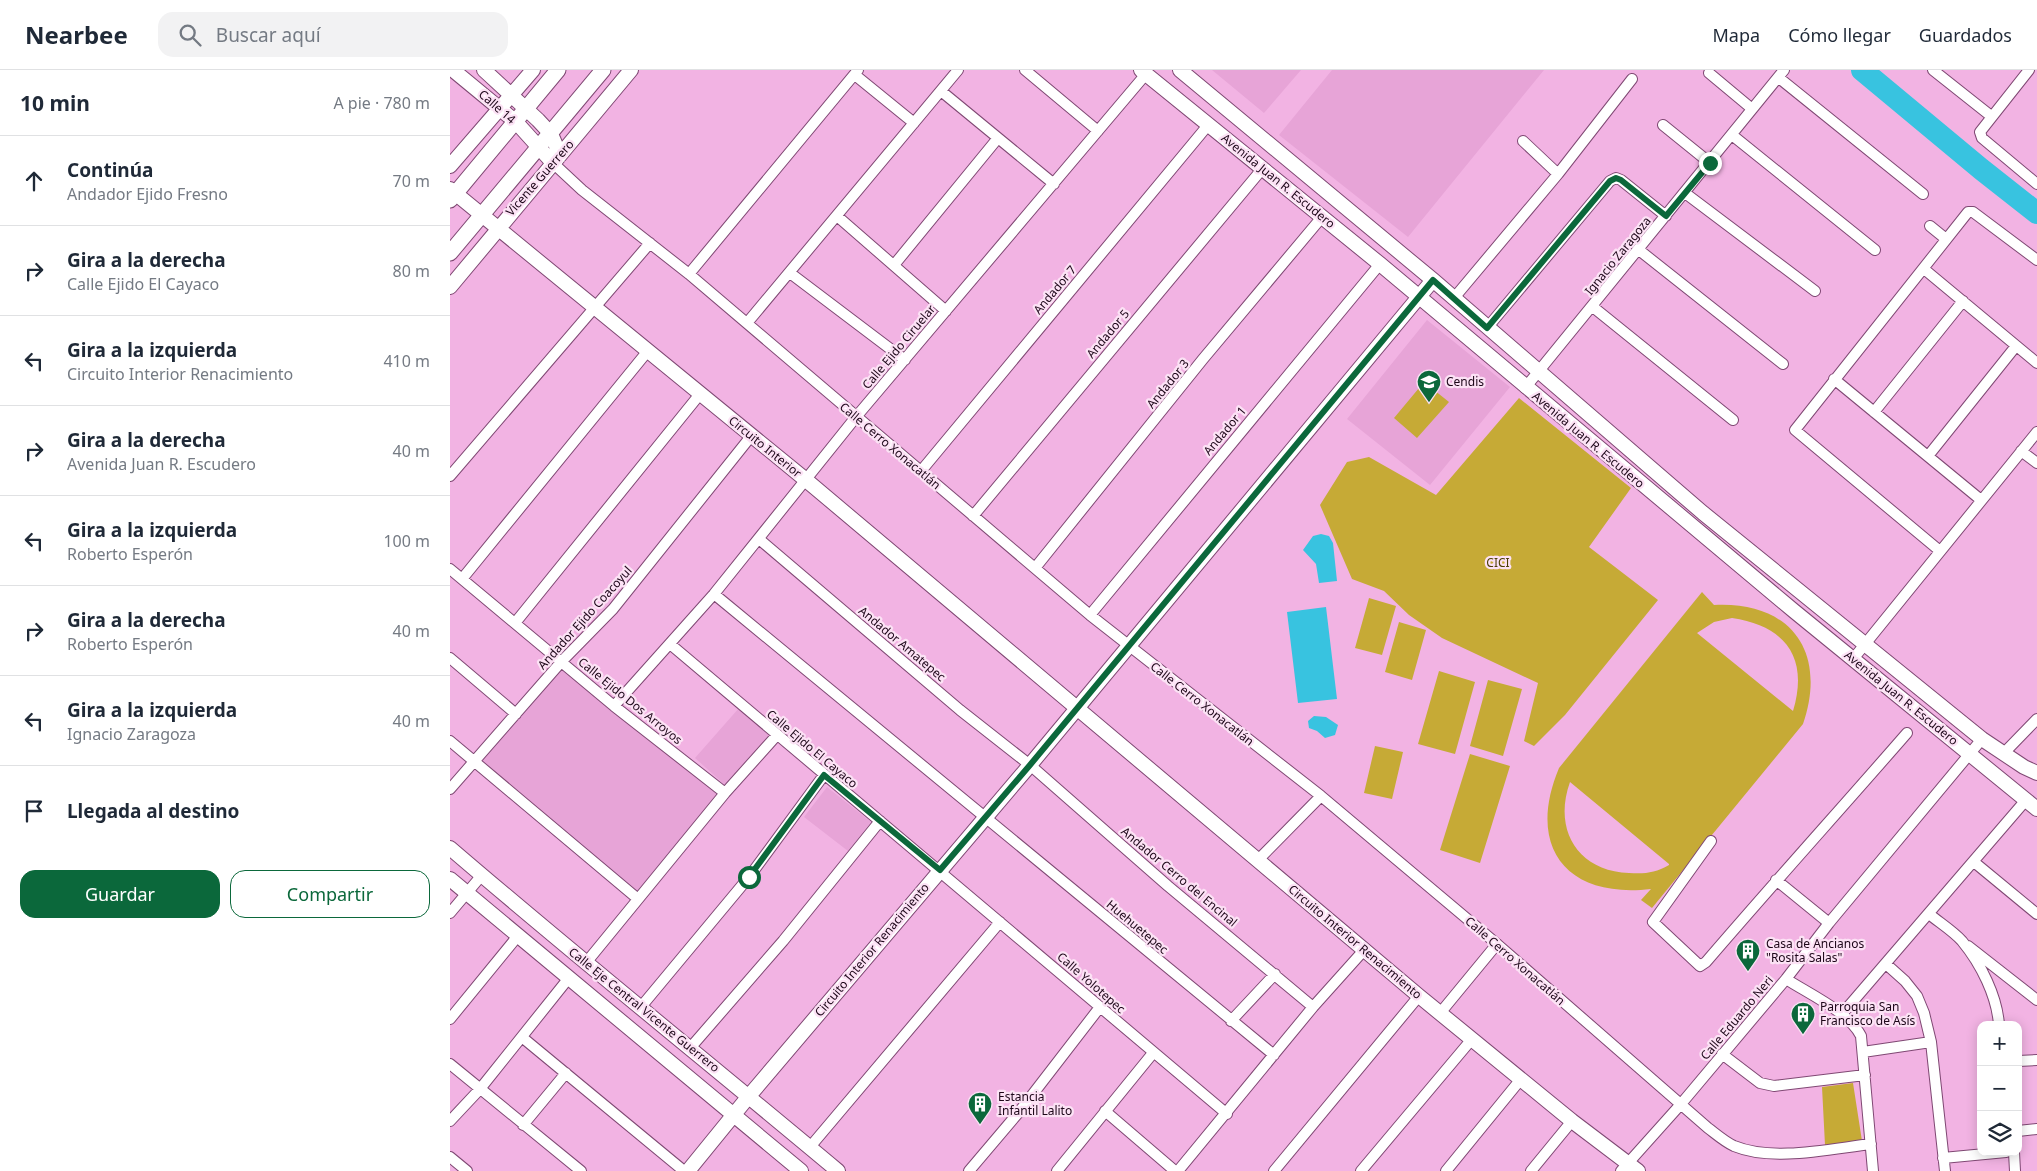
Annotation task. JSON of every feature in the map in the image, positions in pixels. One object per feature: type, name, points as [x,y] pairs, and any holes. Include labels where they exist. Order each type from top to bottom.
[{"type":"main road","name":"Calle 14","points":[[453,70],[516,122],[539,147]]},
{"type":"main road","name":"Calle 14","points":[[484,70],[513,94],[551,134]]},
{"type":"main road","points":[[450,166],[533,70]]},
{"type":"main road","points":[[452,194],[516,122],[558,70]]},
{"type":"main road","points":[[450,253],[604,70]]},
{"type":"main road","name":"Vicente Guerrero","points":[[450,287],[630,70]]},
{"type":"main road","name":"Avenida Juan R. Escudero","points":[[1180,70],[1433,280],[1703,513],[1982,739],[2002,754],[2037,773]]},
{"type":"main road","name":"Avenida Juan R. Escudero","points":[[1143,72],[1380,264],[1525,388],[2037,809]]},
{"type":"main road","name":"Calle Cerro Xonacatlán","points":[[551,134],[557,159]]},
{"type":"main road","name":"Calle Cerro Xonacatlán","points":[[539,147],[557,159]]},
{"type":"main road","name":"Circuito Interior","points":[[452,194],[482,214],[596,307],[647,352],[752,435],[1077,708]]},
{"type":"main road","points":[[1350,240],[1364,223]]},
{"type":"main road","name":"Circuito Interior Renacimiento","points":[[688,1171],[733,1115],[1129,647],[1433,280]]},
{"type":"main road","points":[[1692,526],[1703,513]]},
{"type":"main road","points":[[1794,611],[1807,597]]},
{"type":"main road","name":"Circuito Interior Renacimiento","points":[[1077,708],[1419,996],[1441,1012],[1628,1168]]},
{"type":"main road","name":"Calle Eje Central Vicente Guerrero","points":[[450,848],[585,964],[690,1047],[838,1171]]},
{"type":"main road","name":"Calle Eje Central Vicente Guerrero","points":[[450,879],[517,937],[798,1170]]},
{"type":"street","points":[[747,323],[958,70]]},
{"type":"street","points":[[1025,70],[1098,131]]},
{"type":"street","points":[[1933,70],[1991,116]]},
{"type":"street","points":[[2030,70],[1980,132],[1982,138],[2036,181]]},
{"type":"street","points":[[689,274],[856,72],[914,123]]},
{"type":"street","name":"Calle Ejido Ciruelar","points":[[614,706],[714,594],[856,417],[1098,131],[1143,72]]},
{"type":"street","points":[[1709,73],[1751,108]]},
{"type":"street","points":[[1782,74],[1923,194]]},
{"type":"street","name":"Ignacio Zaragoza","points":[[1525,388],[1732,136],[1751,108],[1782,74]]},
{"type":"street","points":[[1454,298],[1558,174],[1632,79]]},
{"type":"street","points":[[941,91],[1054,184]]},
{"type":"street","name":"Andador 7","points":[[921,471],[1209,124]]},
{"type":"street","points":[[1664,125],[1710,163]]},
{"type":"street","points":[[1732,136],[1876,250]]},
{"type":"street","points":[[894,265],[998,138]]},
{"type":"street","points":[[1523,141],[1558,174]]},
{"type":"street","name":"Calle Cerro Xonacatlán","points":[[557,159],[565,172],[582,190],[689,274],[1129,647],[1321,796],[1497,944],[1681,1104],[1732,1145],[1755,1152],[1783,1153],[1871,1144]]},
{"type":"street","name":"Andador 5","points":[[973,516],[1263,168]]},
{"type":"street","points":[[1487,328],[1610,181],[1616,178],[1621,180],[1666,216]]},
{"type":"street","points":[[1685,193],[1815,291]]},
{"type":"street","points":[[1940,551],[1795,430],[1968,212],[1973,212],[2037,260]]},
{"type":"street","points":[[837,216],[946,311]]},
{"type":"street","name":"Andador 3","points":[[1035,568],[1197,367],[1322,217]]},
{"type":"street","points":[[1930,226],[1946,239]]},
{"type":"street","points":[[450,476],[650,243]]},
{"type":"street","points":[[1639,250],[1783,364]]},
{"type":"street","name":"Andador 1","points":[[1090,615],[1380,264]]},
{"type":"street","points":[[1924,269],[2037,363]]},
{"type":"street","points":[[790,272],[905,360]]},
{"type":"street","points":[[1874,412],[1963,301]]},
{"type":"street","points":[[1593,307],[1733,420]]},
{"type":"street","points":[[1928,456],[2016,346]]},
{"type":"street","points":[[462,579],[647,352]]},
{"type":"street","points":[[1834,379],[1981,500]]},
{"type":"street","points":[[515,622],[700,394]]},
{"type":"street","points":[[1853,659],[2037,432]]},
{"type":"street","name":"Andador Ejido Coacoyul","points":[[450,790],[562,661],[613,609],[752,435]]},
{"type":"street","points":[[2022,451],[2037,463]]},
{"type":"street","name":"Andador Amatepec","points":[[759,539],[960,710],[1030,765]]},
{"type":"street","name":"Calle Ejido Dos Arroyos","points":[[450,569],[614,706],[725,793]]},
{"type":"street","name":"Huehuetepec","points":[[714,594],[1274,1055]]},
{"type":"street","name":"Calle Ejido El Cayaco","points":[[670,644],[824,775],[940,870]]},
{"type":"street","points":[[450,658],[516,714]]},
{"type":"street","points":[[2002,754],[2037,719]]},
{"type":"street","points":[[1711,841],[1653,922],[1700,966],[1706,962],[1907,733]]},
{"type":"street","points":[[585,964],[725,793],[777,735]]},
{"type":"street","name":"Calle Eduardo Neri","points":[[1628,1168],[1786,980],[1829,923],[1968,753],[1982,739]]},
{"type":"street","points":[[450,741],[638,899]]},
{"type":"street","name":"Andador Cerro del Encinal","points":[[1030,765],[1168,886],[1313,1007]]},
{"type":"street","points":[[640,1008],[749,877],[824,775]]},
{"type":"street","points":[[1258,860],[1321,796]]},
{"type":"street","points":[[1842,1014],[2026,800]]},
{"type":"street","points":[[690,1047],[782,941],[880,821]]},
{"type":"street","points":[[1974,862],[2037,914]]},
{"type":"street","name":"Calle Yolotepec","points":[[940,870],[1227,1114]]},
{"type":"street","points":[[450,913],[482,875]]},
{"type":"street","points":[[1776,880],[1829,923]]},
{"type":"street","points":[[1929,914],[2037,1000]]},
{"type":"street","points":[[810,1147],[1000,922]]},
{"type":"street","points":[[450,1019],[517,937]]},
{"type":"street","points":[[1961,941],[1986,979],[1998,1011],[1999,1021]]},
{"type":"street","points":[[1441,1012],[1497,944]]},
{"type":"street","points":[[1105,1111],[1177,1171],[1227,1114],[1313,1007],[1365,949]]},
{"type":"street","points":[[1886,964],[1905,981],[1917,996],[1924,1012],[1931,1042],[1944,1171]]},
{"type":"street","points":[[1231,1021],[1275,974]]},
{"type":"street","points":[[450,1121],[523,1038],[568,979]]},
{"type":"street","points":[[1786,980],[1842,1014],[1856,1026],[1861,1036],[1874,1171]]},
{"type":"street","points":[[1274,1171],[1419,996]]},
{"type":"street","points":[[969,1171],[1019,1112],[1100,1007]]},
{"type":"street","points":[[523,1038],[684,1171]]},
{"type":"street","points":[[1361,1171],[1472,1039]]},
{"type":"street","points":[[1863,1052],[1931,1042]]},
{"type":"street","points":[[1061,1169],[1105,1111],[1153,1053]]},
{"type":"street","points":[[1722,1054],[1760,1083],[1774,1086],[1865,1075]]},
{"type":"street","points":[[2022,1062],[2037,1060]]},
{"type":"street","points":[[450,1064],[581,1171]]},
{"type":"street","points":[[523,1125],[566,1073]]},
{"type":"street","points":[[1446,1171],[1521,1080]]},
{"type":"street","points":[[1532,1171],[1572,1121]]},
{"type":"street","points":[[2022,1131],[2037,1129]]},
{"type":"street","points":[[1943,1158],[1977,1155]]},
{"type":"street","points":[[2014,1156],[2015,1171]]},
{"type":"street","points":[[450,1157],[467,1171]]},
{"type":"shaded area","points":[[1212,70],[1301,70],[1264,113]]},
{"type":"shaded area","points":[[1332,70],[1544,70],[1408,237],[1279,135]]},
{"type":"shaded area","name":"Cendis","points":[[1427,320],[1510,387],[1430,485],[1347,419]]},
{"type":"shaded area","points":[[562,666],[719,794],[638,893],[481,761]]},
{"type":"shaded area","points":[[739,708],[770,735],[725,785],[695,758]]},
{"type":"shaded area","points":[[827,787],[871,822],[848,851],[804,817]]},
{"type":"green space","points":[[1424,382],[1449,402],[1417,438],[1394,418]]},
{"type":"green space","name":"CICI","points":[[1519,398],[1631,488],[1589,547],[1658,600],[1565,715],[1534,746],[1524,741],[1538,683],[1442,638],[1409,615],[1384,591],[1352,579],[1320,505],[1347,462],[1369,457],[1436,495]]},
{"type":"green space","points":[[1702,592],[1714,605],[1741,606],[1763,612],[1782,622],[1796,636],[1806,653],[1810,674],[1809,698],[1803,724],[1652,908],[1641,900],[1651,889],[1621,890],[1596,885],[1576,876],[1561,862],[1551,844],[1548,822],[1550,796],[1559,768]],"holes":[[[1732,618],[1767,628],[1789,648],[1795,660],[1798,675],[1793,711],[1697,633],[1714,622]],[[1570,782],[1669,864],[1669,865],[1650,872],[1629,873],[1595,865],[1583,856],[1567,831],[1565,816],[1566,799]]]},
{"type":"green space","points":[[1369,598],[1396,606],[1382,655],[1355,648]]},
{"type":"green space","points":[[1399,622],[1426,630],[1412,680],[1385,672]]},
{"type":"green space","points":[[1439,671],[1475,682],[1455,754],[1418,744]]},
{"type":"green space","points":[[1488,680],[1522,689],[1503,756],[1470,746]]},
{"type":"green space","points":[[1375,746],[1403,752],[1392,799],[1364,793]]},
{"type":"green space","points":[[1470,754],[1510,766],[1480,863],[1440,850]]},
{"type":"green space","points":[[1853,1083],[1862,1141],[1825,1145],[1822,1087]]},
{"type":"water","points":[[1321,534],[1329,536],[1333,543],[1337,581],[1319,583],[1316,564],[1303,550],[1313,536]]},
{"type":"water","points":[[1326,607],[1337,699],[1298,703],[1287,612]]},
{"type":"water","points":[[1314,716],[1326,717],[1338,725],[1335,735],[1325,738],[1317,731],[1309,728],[1308,721]]},
{"type":"waterway","points":[[1862,70],[2037,213]]},
{"type":"place","name":"Cendis","points":[[1429,403]]},
{"type":"place","name":"Casa de Ancianos \"Rosita Salas\"","points":[[1748,972]]},
{"type":"place","name":"Parroquia San Francisco de Asís","points":[[1803,1035]]},
{"type":"place","name":"Estancia Infantil Lalito","points":[[980,1125]]},
{"type":"route","points":[[749,877],[824,775],[940,870],[1129,647],[1433,280],[1487,328],[1610,181],[1616,178],[1621,180],[1666,216],[1710,163]]}]
